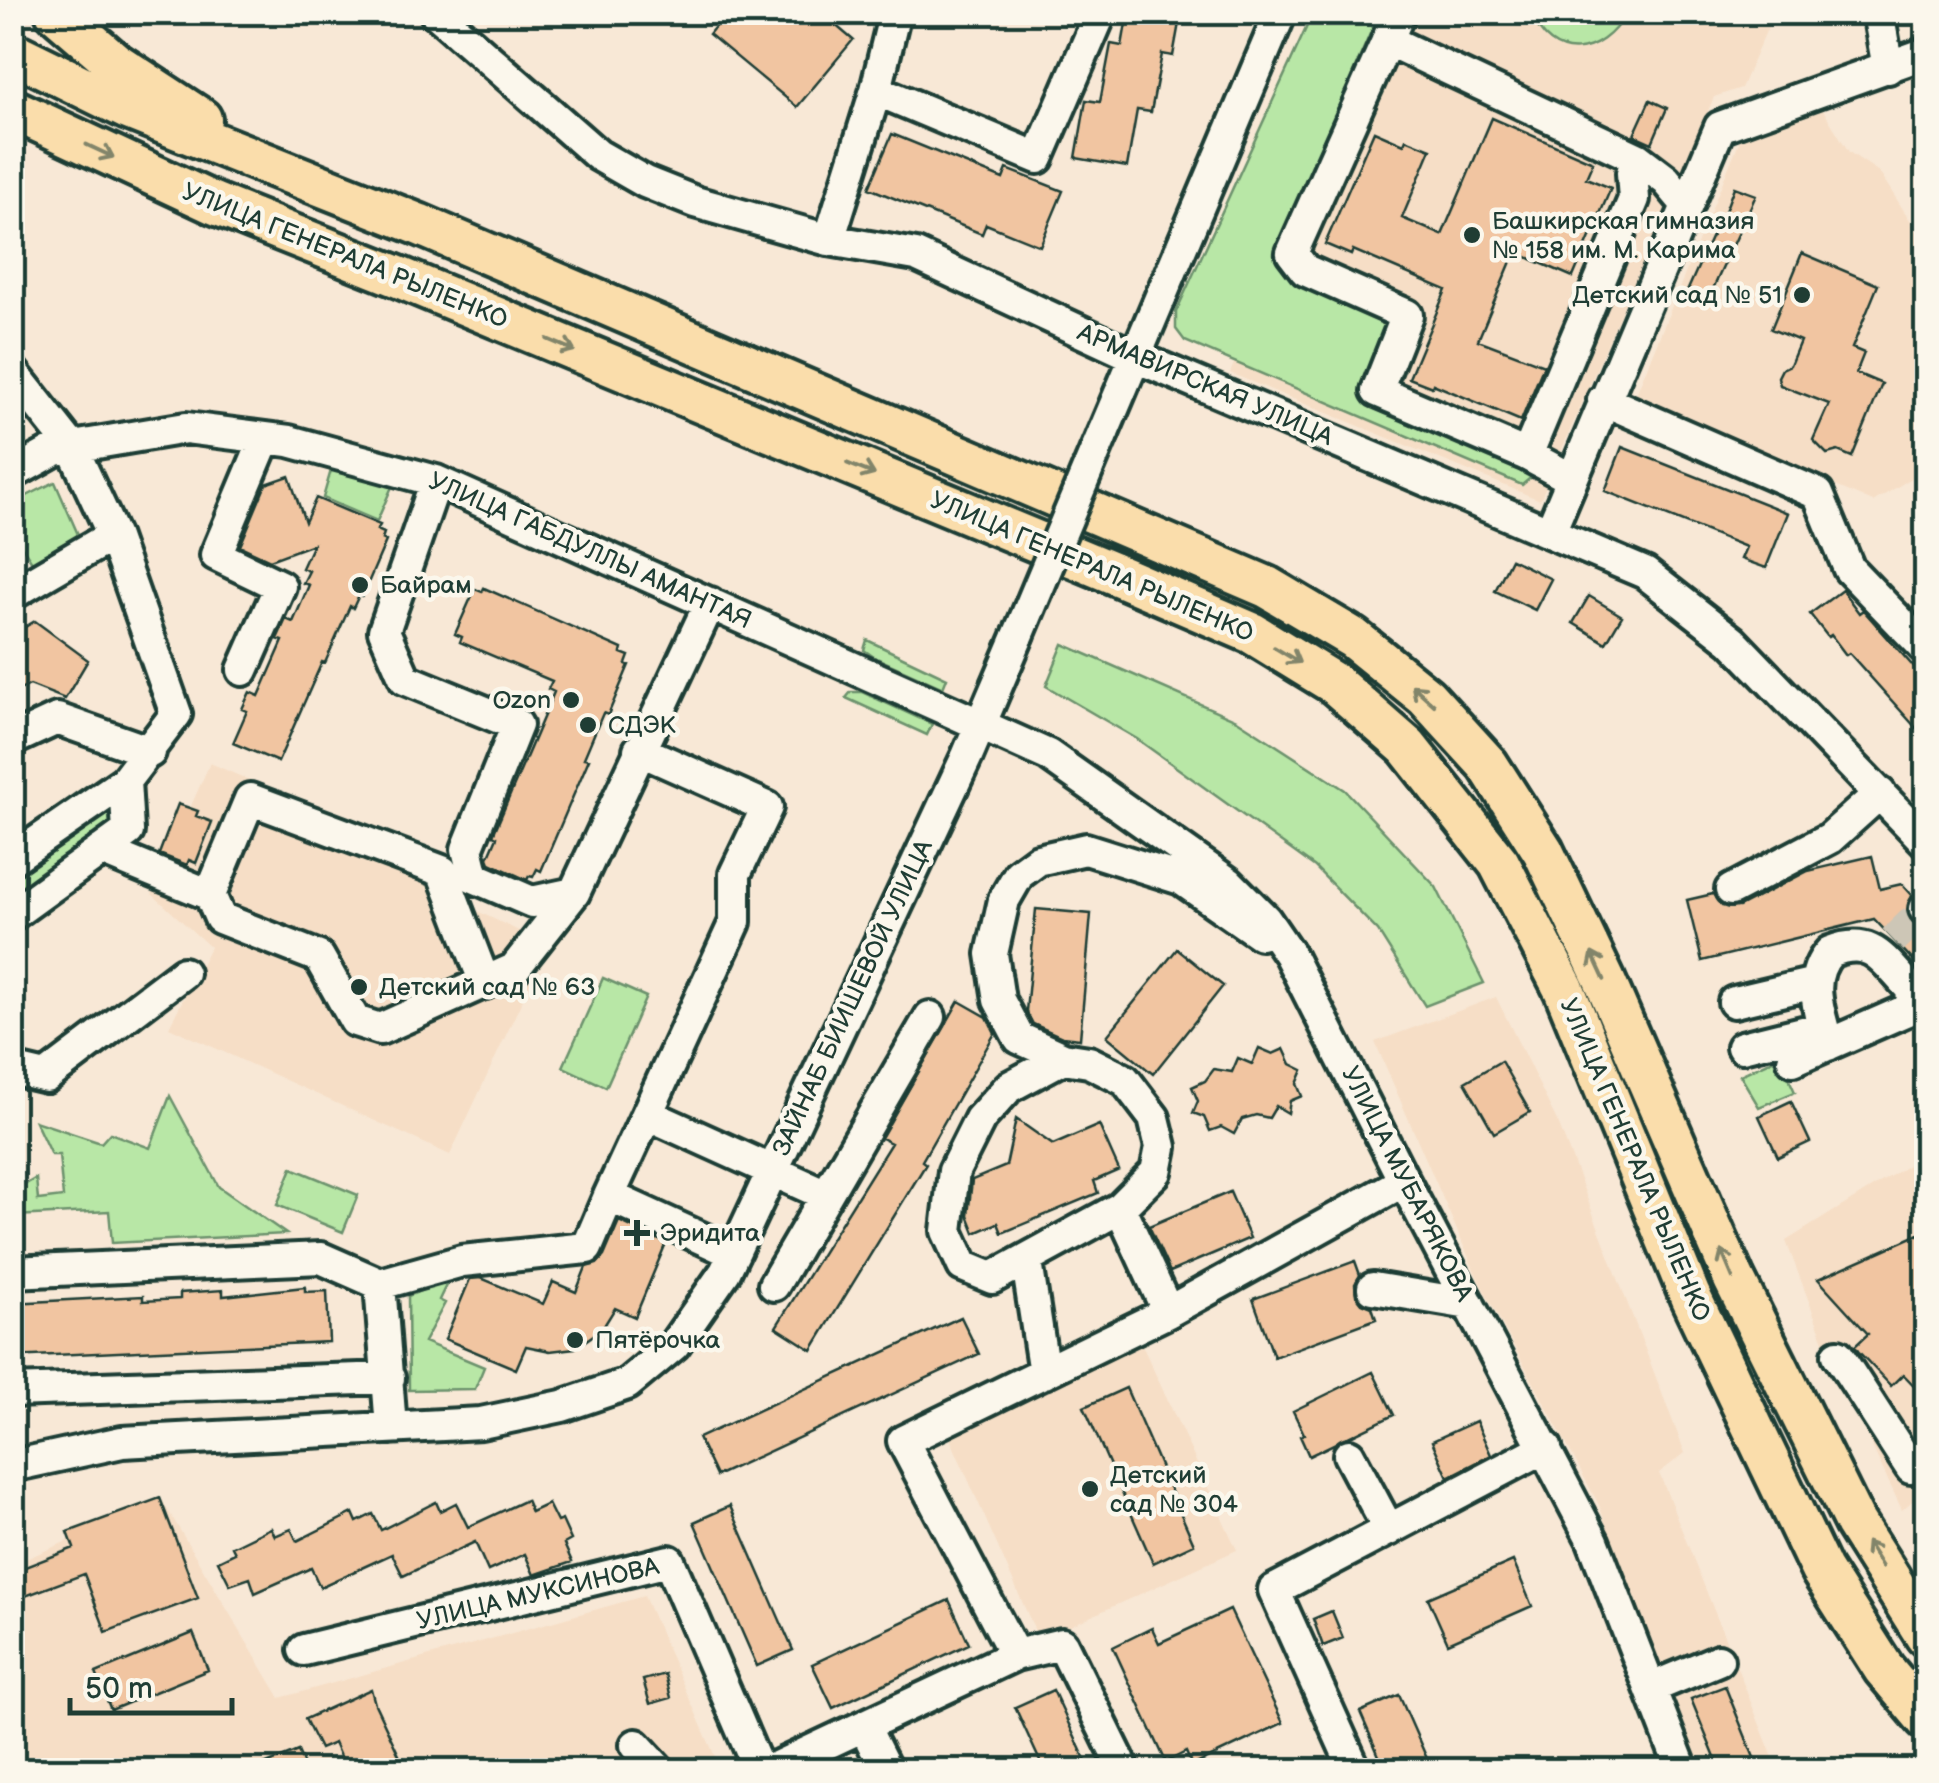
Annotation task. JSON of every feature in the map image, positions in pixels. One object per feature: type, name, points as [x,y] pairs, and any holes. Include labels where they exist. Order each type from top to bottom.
[{"type":"main road","points":[[56,12],[114,62],[285,171]]},
{"type":"main road","name":"УЛИЦА ГЕНЕРАЛА РЫЛЕНКО","points":[[12,52],[128,109],[418,224],[1266,588],[1353,638],[1426,697],[1488,764],[1543,851],[1604,979],[1734,1280],[1855,1523],[1926,1636]]},
{"type":"main road","name":"УЛИЦА ГЕНЕРАЛА РЫЛЕНКО","points":[[12,108],[213,203],[1115,574],[1252,634],[1335,684],[1406,747],[1499,863],[1564,989],[1690,1296],[1821,1570],[1884,1669],[1926,1719]]},
{"type":"street","name":"АРМАВИРСКАЯ УЛИЦА","points":[[435,12],[598,154],[645,182],[694,202],[828,240],[916,255],[1136,357],[1646,573],[1732,641],[1926,842]]},
{"type":"street","points":[[876,90],[1038,158],[1101,12]]},
{"type":"street","name":"ЗАЙНАБ БИИШЕВОЙ УЛИЦА","points":[[12,1466],[122,1442],[481,1423],[562,1406],[627,1384],[674,1344],[725,1272],[980,724],[1281,12]]},
{"type":"street","points":[[1878,12],[1888,68]]},
{"type":"street","points":[[828,240],[876,90],[887,16]]},
{"type":"street","points":[[1570,478],[1377,391],[1407,315],[1304,270],[1292,253],[1393,26],[1638,158],[1666,180],[1686,204]]},
{"type":"street","points":[[1550,532],[1720,127],[1926,52]]},
{"type":"street","points":[[1526,455],[1634,199],[1632,174],[1638,158]]},
{"type":"street","points":[[1578,338],[1621,357]]},
{"type":"street","points":[[12,859],[126,781],[176,714],[112,535],[72,447],[18,388]]},
{"type":"street","points":[[1603,400],[1818,494],[1849,570],[1926,649]]},
{"type":"street","name":"УЛИЦА ГАБДУЛЛЫ АМАНТАЯ","points":[[12,474],[55,450],[186,428],[289,440],[436,481],[980,724]]},
{"type":"street","points":[[243,670],[280,586],[216,555],[264,438]]},
{"type":"street","points":[[436,481],[384,631],[405,680],[517,726],[468,849],[474,877],[532,902],[574,893]]},
{"type":"street","points":[[12,594],[112,535]]},
{"type":"street","points":[[101,850],[210,895],[220,918],[319,957],[355,1021],[380,1029],[514,969],[574,893],[710,602]]},
{"type":"street","points":[[12,740],[56,719],[150,752]]},
{"type":"street","name":"УЛИЦА МУБАРЯКОВА","points":[[980,724],[1048,755],[1229,883],[1265,919],[1289,954],[1592,1541],[1682,1770]]},
{"type":"street","points":[[12,1272],[321,1258],[380,1284],[462,1261],[587,1248],[735,922],[735,874],[766,807],[640,750]]},
{"type":"street","points":[[12,915],[128,831],[126,781]]},
{"type":"street","points":[[1731,890],[1830,838],[1880,793]]},
{"type":"street","points":[[210,895],[250,799],[442,871],[484,983]]},
{"type":"street","points":[[1063,1058],[1010,1087],[980,1119],[954,1171],[947,1231],[963,1266],[992,1278],[1120,1208],[1156,1172],[1161,1147],[1154,1118],[1125,1080],[1089,1062],[1063,1058],[1019,1038],[999,1000],[992,954],[1004,900],[1019,874],[1038,860],[1086,849],[1180,879],[1289,954]]},
{"type":"street","points":[[1742,1047],[1826,1036],[1907,1010],[1911,990],[1886,947],[1858,944],[1825,956],[1815,983],[1826,1036]]},
{"type":"street","points":[[12,1069],[46,1078],[183,973]]},
{"type":"street","points":[[1734,1002],[1815,983]]},
{"type":"street","points":[[774,1285],[930,1017]]},
{"type":"street","points":[[1793,1060],[1826,1036]]},
{"type":"street","points":[[647,1114],[826,1195]]},
{"type":"street","points":[[1015,1655],[903,1441],[1168,1312],[1404,1182]]},
{"type":"street","points":[[609,1196],[734,1252]]},
{"type":"street","points":[[1120,1208],[1168,1312]]},
{"type":"street","points":[[1027,1262],[1044,1373]]},
{"type":"street","points":[[380,1284],[391,1428]]},
{"type":"street","points":[[1373,1288],[1469,1304]]},
{"type":"street","points":[[1838,1354],[1911,1468],[1926,1456]]},
{"type":"street","points":[[12,1391],[389,1378]]},
{"type":"street","points":[[1355,1770],[1274,1590],[1546,1447]]},
{"type":"street","points":[[1349,1455],[1389,1530]]},
{"type":"street","name":"УЛИЦА МУКСИНОВА","points":[[304,1650],[670,1562],[760,1770]]},
{"type":"street","points":[[770,1770],[1015,1655],[1062,1644],[1124,1770]]},
{"type":"street","points":[[1651,1688],[1718,1660]]},
{"type":"street","points":[[864,1726],[886,1770]]},
{"type":"street","points":[[636,1745],[660,1770]]},
{"type":"shaded area","name":"Башкирская гимназия № 158 им. М. Карима","points":[[1383,13],[1774,13],[1741,88],[1714,97],[1540,500],[1230,373]]},
{"type":"shaded area","name":"Детский сад № 51","points":[[1823,110],[1849,152],[1879,172],[1926,245],[1926,345],[1910,383],[1926,412],[1926,469],[1873,502],[1634,399],[1741,137]]},
{"type":"shaded area","name":"Детский сад № 63","points":[[210,763],[454,870],[473,909],[548,945],[450,1155],[169,1027],[210,947],[152,894]]},
{"type":"shaded area","points":[[1496,997],[1559,1125],[1685,1453],[1659,1473],[1778,1770],[1695,1770],[1599,1505],[1478,1279],[1375,1042]]},
{"type":"shaded area","points":[[1926,1154],[1926,1489],[1902,1510],[1830,1357],[1786,1241]]},
{"type":"shaded area","name":"Детский сад № 304","points":[[1136,1332],[1237,1550],[1039,1640],[945,1427]]},
{"type":"shaded area","points":[[162,1500],[280,1698],[644,1596],[721,1770],[13,1770],[12,1565]]},
{"type":"green space","points":[[1313,13],[1379,13],[1278,246],[1298,273],[1394,325],[1367,398],[1541,469],[1522,485],[1185,341],[1176,329],[1176,312]]},
{"type":"green space","points":[[1531,13],[1626,13],[1603,39],[1577,49],[1563,48],[1551,41]]},
{"type":"green space","points":[[334,460],[394,482],[377,521],[323,498]]},
{"type":"green space","points":[[55,482],[80,539],[34,565],[13,533],[13,503]]},
{"type":"green space","points":[[867,640],[947,678],[943,688],[874,657],[864,650]]},
{"type":"green space","points":[[1063,644],[1237,720],[1345,790],[1436,887],[1484,983],[1425,1006],[1378,931],[1315,867],[1137,739],[1046,686]]},
{"type":"green space","points":[[851,692],[862,692],[932,724],[927,735],[846,698]]},
{"type":"green space","points":[[112,805],[122,826],[13,903],[13,872]]},
{"type":"green space","points":[[603,978],[646,997],[606,1087],[563,1067]]},
{"type":"green space","points":[[1779,1057],[1795,1092],[1759,1107],[1740,1075]]},
{"type":"green space","points":[[170,1096],[219,1187],[286,1234],[112,1243],[109,1211],[15,1216],[17,1246],[13,1246],[13,1192],[36,1178],[38,1200],[63,1197],[59,1155],[51,1155],[35,1121],[101,1143],[110,1133],[150,1148]]},
{"type":"green space","points":[[292,1168],[358,1195],[343,1232],[277,1205]]},
{"type":"green space","points":[[449,1279],[439,1300],[445,1303],[424,1342],[484,1367],[475,1389],[409,1390],[408,1296]]},
{"type":"building","points":[[727,12],[820,12],[853,40],[797,107],[709,34]]},
{"type":"building","points":[[1128,12],[1181,12],[1173,56],[1162,54],[1151,112],[1137,110],[1127,167],[1076,158],[1086,100],[1100,102],[1111,44],[1122,46]]},
{"type":"building","points":[[1650,100],[1667,108],[1652,143],[1634,135]]},
{"type":"building","points":[[1492,118],[1593,162],[1586,178],[1611,188],[1573,277],[1515,252],[1478,340],[1544,365],[1521,421],[1433,384],[1432,387],[1409,378],[1446,290],[1353,250],[1351,255],[1325,244],[1374,131],[1404,144],[1406,139],[1431,149],[1402,218],[1442,235]]},
{"type":"building","points":[[892,134],[1003,179],[1007,169],[1063,191],[1040,246],[986,224],[982,234],[869,188]]},
{"type":"building","points":[[1734,187],[1756,195],[1707,302],[1686,294],[1715,229],[1718,230]]},
{"type":"building","points":[[1802,253],[1878,285],[1852,348],[1864,353],[1856,373],[1882,384],[1852,457],[1838,451],[1827,454],[1813,440],[1829,404],[1780,385],[1778,377],[1790,365],[1800,341],[1771,329]]},
{"type":"building","points":[[1622,447],[1788,513],[1766,568],[1741,559],[1746,547],[1605,491]]},
{"type":"building","points":[[289,476],[305,522],[316,498],[380,525],[377,530],[384,533],[382,539],[386,541],[362,597],[359,595],[353,608],[350,606],[325,663],[322,662],[278,762],[233,743],[247,711],[242,709],[250,692],[259,696],[283,641],[277,639],[286,619],[293,622],[309,585],[303,583],[309,571],[302,568],[313,544],[270,560],[240,546],[266,484]]},
{"type":"building","points":[[1511,559],[1551,579],[1535,610],[1495,591]]},
{"type":"building","points":[[484,588],[622,649],[621,653],[629,656],[629,665],[608,715],[603,713],[584,758],[589,759],[541,871],[537,869],[527,880],[490,863],[488,858],[497,837],[493,835],[554,692],[548,689],[552,681],[460,642],[462,637],[455,634],[475,589],[482,592]]},
{"type":"building","points":[[1842,590],[1859,613],[1863,610],[1926,681],[1926,739],[1810,614]]},
{"type":"building","points":[[1589,596],[1622,616],[1606,643],[1573,623]]},
{"type":"building","points":[[35,621],[88,660],[65,699],[30,685],[12,694],[12,635]]},
{"type":"building","points":[[178,804],[198,811],[196,816],[212,822],[196,863],[189,860],[187,865],[159,854]]},
{"type":"building","points":[[1872,856],[1880,889],[1902,884],[1912,895],[1907,913],[1913,923],[1926,927],[1926,974],[1874,919],[1702,961],[1687,900],[1713,894],[1722,906],[1739,907],[1808,871]]},
{"type":"building","points":[[1036,909],[1091,914],[1080,1039],[1062,1037],[1033,1024],[1026,1011]]},
{"type":"building","points":[[1177,949],[1223,986],[1153,1074],[1107,1036]]},
{"type":"building","points":[[959,1001],[987,1017],[995,1033],[922,1161],[926,1164],[812,1350],[776,1327],[891,1143],[881,1138]]},
{"type":"building","points":[[1259,1048],[1273,1054],[1284,1049],[1291,1064],[1303,1070],[1297,1084],[1302,1096],[1290,1101],[1288,1113],[1276,1106],[1269,1118],[1256,1115],[1242,1119],[1234,1134],[1221,1127],[1210,1131],[1204,1117],[1193,1113],[1198,1101],[1192,1087],[1205,1081],[1214,1069],[1232,1072],[1238,1058],[1252,1064]]},
{"type":"building","points":[[1501,1061],[1530,1112],[1494,1133],[1465,1082]]},
{"type":"building","points":[[1791,1101],[1810,1142],[1778,1157],[1759,1116]]},
{"type":"building","points":[[1016,1119],[1053,1145],[1099,1125],[1119,1170],[1094,1181],[1098,1193],[1002,1233],[998,1223],[975,1233],[968,1215],[972,1180],[1006,1166]]},
{"type":"building","points":[[1230,1192],[1250,1238],[1170,1272],[1149,1226]]},
{"type":"building","points":[[619,1221],[666,1243],[635,1317],[615,1308],[602,1329],[575,1348],[550,1351],[526,1346],[516,1369],[445,1339],[470,1279],[481,1278],[543,1304],[553,1282],[576,1292],[586,1267],[597,1264],[604,1256]]},
{"type":"building","points":[[1926,1231],[1926,1398],[1903,1374],[1891,1386],[1858,1351],[1855,1346],[1868,1334],[1818,1279]]},
{"type":"building","points":[[1355,1261],[1360,1275],[1355,1284],[1356,1295],[1372,1307],[1376,1319],[1274,1357],[1253,1299]]},
{"type":"building","points":[[305,1287],[305,1292],[327,1291],[329,1342],[12,1357],[12,1303],[143,1296],[143,1301],[180,1299],[180,1293],[223,1290],[223,1296]]},
{"type":"building","points":[[961,1317],[979,1354],[716,1476],[698,1438]]},
{"type":"building","points":[[1373,1372],[1394,1415],[1309,1456],[1293,1411]]},
{"type":"building","points":[[1126,1388],[1194,1544],[1153,1563],[1084,1407]]},
{"type":"building","points":[[1476,1421],[1491,1455],[1448,1477],[1432,1441]]},
{"type":"building","points":[[160,1498],[198,1598],[106,1632],[84,1574],[12,1601],[12,1572],[74,1548],[68,1532]]},
{"type":"building","points":[[526,1500],[531,1512],[548,1504],[557,1522],[562,1520],[571,1540],[564,1544],[572,1562],[534,1575],[525,1554],[488,1571],[475,1542],[403,1576],[392,1554],[320,1587],[311,1568],[255,1593],[250,1578],[230,1585],[218,1561],[235,1553],[232,1547],[271,1528],[275,1536],[291,1529],[297,1541],[353,1513],[357,1522],[373,1514],[381,1530],[436,1502],[440,1511],[456,1503],[468,1527]]},
{"type":"building","points":[[730,1506],[793,1650],[757,1666],[694,1522]]},
{"type":"building","points":[[1513,1561],[1532,1606],[1448,1643],[1428,1598]]},
{"type":"building","points":[[949,1600],[969,1644],[833,1708],[812,1664]]},
{"type":"building","points":[[1230,1610],[1283,1723],[1192,1766],[1186,1752],[1166,1762],[1113,1647],[1152,1628],[1159,1643]]},
{"type":"building","points":[[1332,1611],[1343,1638],[1323,1646],[1313,1619]]},
{"type":"building","points":[[193,1633],[208,1670],[111,1710],[96,1673]]},
{"type":"building","points":[[665,1674],[671,1698],[650,1704],[643,1680]]},
{"type":"building","points":[[1725,1686],[1759,1770],[1720,1770],[1691,1699]]},
{"type":"building","points":[[371,1689],[406,1770],[346,1770],[334,1743],[320,1749],[305,1719]]},
{"type":"building","points":[[1053,1690],[1090,1770],[1044,1770],[1015,1707]]},
{"type":"building","points":[[1399,1695],[1432,1770],[1385,1770],[1360,1712]]},
{"type":"building","points":[[298,1751],[306,1770],[252,1770]]},
{"type":"tunnel","points":[[1893,940],[1925,909]]},
{"type":"place","name":"Башкирская гимназия № 158 им. М. Карима","points":[[1472,235]]},
{"type":"place","name":"Детский сад № 51","points":[[1802,295]]},
{"type":"place","name":"Байрам","points":[[360,585]]},
{"type":"place","name":"Ozon","points":[[571,700]]},
{"type":"place","name":"СДЭК","points":[[588,725]]},
{"type":"place","name":"Детский сад № 63","points":[[359,987]]},
{"type":"place","name":"Эридита","points":[[637,1233]]},
{"type":"place","name":"Пятёрочка","points":[[575,1340]]},
{"type":"place","name":"Детский сад № 304","points":[[1090,1489]]}]
